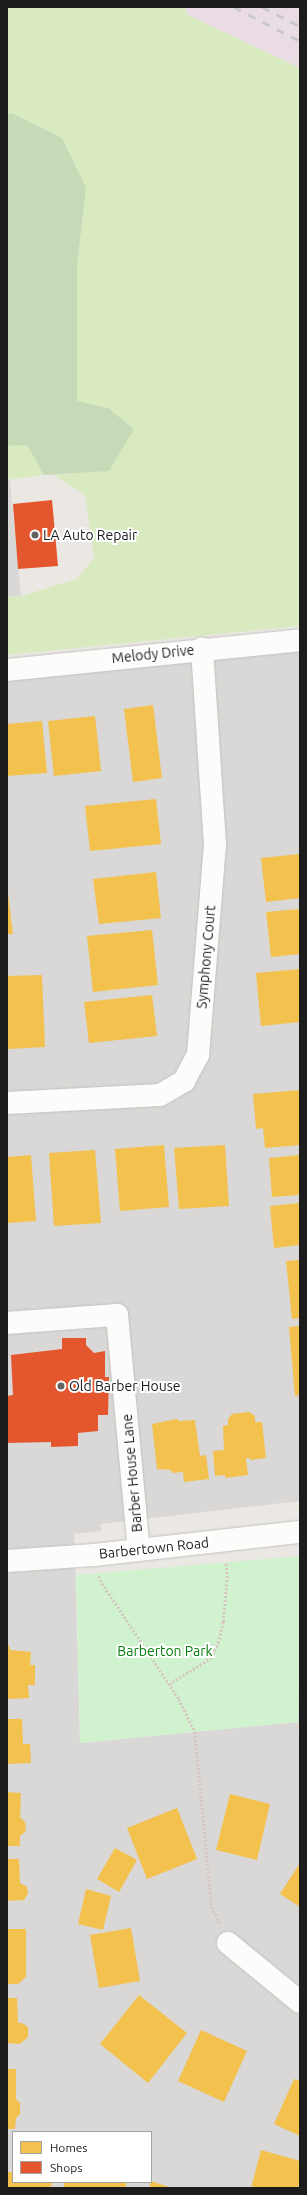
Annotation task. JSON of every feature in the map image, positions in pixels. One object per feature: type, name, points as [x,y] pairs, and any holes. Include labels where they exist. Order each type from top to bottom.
[{"type":"street","name":"Melody Drive","points":[[7,670],[202,648],[300,640]]},
{"type":"street","name":"Symphony Court","points":[[7,1103],[160,1095],[184,1081],[198,1056],[215,845],[202,648]]},
{"type":"street","name":"Barber House Lane","points":[[7,1322],[117,1314],[139,1550]]},
{"type":"street","name":"Barbertown Road","points":[[7,1561],[94,1555],[300,1532]]},
{"type":"street","points":[[228,1943],[300,2002]]},
{"type":"path","points":[[170,1684],[211,1658],[218,1643],[223,1622],[227,1578],[226,1540]]},
{"type":"path","points":[[94,1555],[100,1580],[170,1684],[195,1732],[212,1907],[228,1943]]},
{"type":"shaded area","points":[[185,7],[300,7],[300,68],[188,15]]},
{"type":"shaded area","points":[[7,480],[10,480],[21,596],[7,597]]},
{"type":"shaded area","points":[[300,642],[300,1501],[74,1527],[80,1743],[298,1722],[300,1759],[300,2188],[7,2188],[7,671]]},
{"type":"shaded area","points":[[246,1278],[247,1306],[242,1313],[241,1334],[233,1335],[237,1355],[244,1362],[231,1380],[233,1396],[139,1403],[145,1513],[100,1516],[101,1531],[7,1541],[7,1499],[14,1499],[13,1483],[115,1476],[118,1489],[123,1489],[120,1467],[109,1466],[104,1428],[116,1426],[104,1327],[50,1331],[51,1350],[7,1351],[7,1314],[59,1308],[58,1293]]},
{"type":"shaded area","points":[[300,1585],[300,1759],[298,1722]]},
{"type":"green space","points":[[7,7],[185,7],[188,15],[300,68],[300,626],[7,655],[7,597],[21,596],[77,579],[94,558],[85,495],[54,475],[109,470],[108,408],[77,402],[77,267],[86,188],[11,113],[7,115]]},
{"type":"green space","points":[[11,113],[62,138],[86,188],[77,267],[77,401],[108,408],[134,429],[109,471],[44,475],[27,445],[7,446],[7,115]]},
{"type":"green space","points":[[27,445],[44,475],[7,480],[7,446]]},
{"type":"green space","name":"Barberton Park","points":[[300,1556],[298,1722],[80,1743],[76,1575]]},
{"type":"building: Homes","points":[[153,705],[162,778],[133,782],[124,709]]},
{"type":"building: Homes","points":[[95,716],[101,771],[54,776],[48,721]]},
{"type":"building: Homes","points":[[42,721],[47,773],[7,776],[7,724]]},
{"type":"building: Homes","points":[[156,799],[161,844],[90,851],[85,806]]},
{"type":"building: Homes","points":[[300,854],[300,898],[266,902],[261,858]]},
{"type":"building: Homes","points":[[156,872],[161,918],[99,924],[93,879]]},
{"type":"building: Homes","points":[[7,884],[13,934],[7,934]]},
{"type":"building: Homes","points":[[300,909],[300,954],[271,957],[266,912]]},
{"type":"building: Homes","points":[[152,930],[158,985],[93,992],[87,936]]},
{"type":"building: Homes","points":[[300,969],[300,1022],[261,1026],[256,973]]},
{"type":"building: Homes","points":[[42,975],[45,1047],[7,1049],[7,976]]},
{"type":"building: Homes","points":[[152,995],[157,1036],[89,1043],[84,1002]]},
{"type":"building: Homes","points":[[300,1090],[300,1145],[265,1148],[263,1128],[256,1129],[253,1094]]},
{"type":"building: Homes","points":[[164,1145],[169,1207],[120,1211],[115,1149]]},
{"type":"building: Homes","points":[[225,1145],[229,1206],[179,1209],[174,1148]]},
{"type":"building: Homes","points":[[95,1150],[101,1223],[54,1226],[49,1153]]},
{"type":"building: Homes","points":[[31,1155],[36,1221],[7,1223],[7,1157]]},
{"type":"building: Homes","points":[[300,1155],[300,1195],[272,1197],[269,1158]]},
{"type":"building: Homes","points":[[300,1203],[300,1245],[274,1248],[270,1206]]},
{"type":"building: Homes","points":[[300,1260],[300,1318],[292,1319],[286,1261]]},
{"type":"building: Homes","points":[[300,1326],[300,1395],[295,1396],[289,1327]]},
{"type":"building: Homes","points":[[249,1412],[255,1416],[255,1422],[262,1422],[266,1458],[250,1460],[250,1458],[246,1458],[248,1475],[225,1478],[225,1475],[215,1476],[213,1451],[224,1450],[223,1426],[228,1425],[228,1419],[232,1414]]},
{"type":"building: Homes","points":[[177,1419],[179,1421],[195,1420],[200,1456],[206,1455],[209,1479],[184,1482],[183,1472],[172,1473],[171,1470],[157,1469],[152,1424]]},
{"type":"building: Homes","points":[[7,1645],[9,1645],[10,1650],[31,1652],[30,1665],[35,1665],[35,1685],[28,1685],[29,1698],[7,1699]]},
{"type":"building: Homes","points":[[7,1719],[22,1719],[23,1744],[30,1744],[31,1763],[7,1764]]},
{"type":"building: Homes","points":[[7,1792],[21,1793],[20,1817],[25,1822],[26,1831],[20,1836],[20,1846],[7,1846]]},
{"type":"building: Homes","points":[[230,1794],[270,1804],[257,1860],[216,1850]]},
{"type":"building: Homes","points":[[177,1808],[197,1859],[147,1879],[127,1828]]},
{"type":"building: Homes","points":[[115,1848],[137,1860],[119,1892],[97,1879]]},
{"type":"building: Homes","points":[[7,1859],[19,1859],[20,1883],[27,1887],[28,1893],[24,1900],[7,1901]]},
{"type":"building: Homes","points":[[300,1863],[300,1907],[280,1894]]},
{"type":"building: Homes","points":[[86,1889],[111,1896],[103,1930],[78,1924]]},
{"type":"building: Homes","points":[[131,1928],[140,1981],[99,1988],[90,1935]]},
{"type":"building: Homes","points":[[7,1929],[26,1929],[26,1977],[18,1984],[7,1984]]},
{"type":"building: Homes","points":[[139,1995],[187,2033],[148,2083],[100,2044]]},
{"type":"building: Homes","points":[[7,1998],[17,1998],[18,2023],[22,2023],[28,2027],[28,2037],[20,2044],[7,2043]]},
{"type":"building: Homes","points":[[201,2030],[247,2051],[224,2102],[178,2081]]},
{"type":"building: Homes","points":[[7,2069],[16,2069],[16,2099],[20,2103],[20,2114],[16,2118],[15,2129],[7,2129]]},
{"type":"building: Homes","points":[[294,2079],[300,2081],[300,2136],[274,2124]]},
{"type":"building: Homes","points":[[261,2150],[300,2161],[300,2188],[251,2188]]},
{"type":"building: Homes","points":[[7,2172],[12,2172],[12,2183],[52,2183],[51,2188],[7,2188]]},
{"type":"building: Homes","points":[[152,2181],[172,2188],[149,2188]]},
{"type":"building: Homes","points":[[64,2183],[126,2183],[126,2188],[64,2188]]},
{"type":"building: Shops","name":"LA Auto Repair","points":[[52,500],[58,566],[18,569],[13,504]]},
{"type":"building: Shops","name":"Old Barber House","points":[[62,1338],[86,1338],[86,1345],[94,1353],[105,1351],[105,1377],[109,1377],[108,1415],[98,1415],[98,1431],[78,1433],[78,1446],[51,1447],[51,1442],[7,1443],[7,1396],[13,1395],[11,1355],[62,1349]]},
{"type":"railway","points":[[234,7],[300,41]]},
{"type":"railway","points":[[262,7],[300,26]]},
{"type":"place","name":"LA Auto Repair","points":[[35,535]]},
{"type":"place","name":"Old Barber House","points":[[61,1386]]}]
